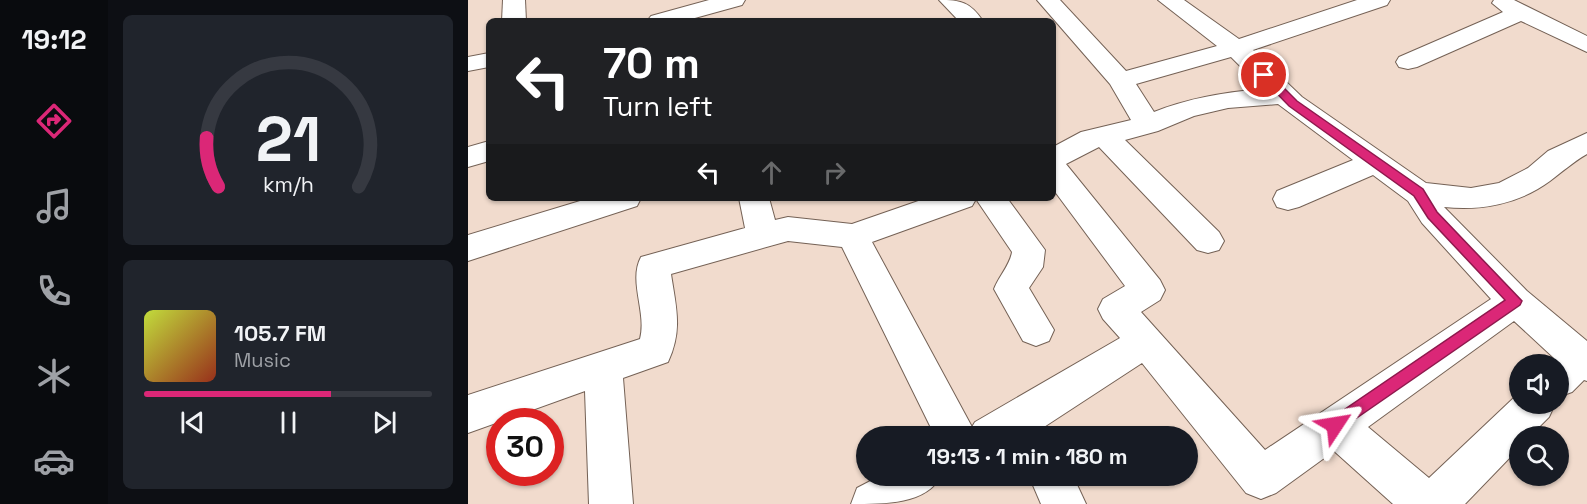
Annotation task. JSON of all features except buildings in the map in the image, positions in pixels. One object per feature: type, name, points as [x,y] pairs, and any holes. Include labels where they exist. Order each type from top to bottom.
[{"type":"street","points":[[514,0],[514,18]]},
{"type":"street","points":[[692,16],[734,0]]},
{"type":"street","points":[[950,0],[969,18]]},
{"type":"street","points":[[1048,0],[1121,80],[1148,125]]},
{"type":"street","points":[[1169,0],[1236,48],[1284,95],[1419,193],[1433,215],[1515,301],[1578,360]]},
{"type":"street","points":[[1121,80],[1236,48],[1379,0]]},
{"type":"street","points":[[1496,0],[1587,45]]},
{"type":"street","points":[[1408,62],[1522,12]]},
{"type":"street","points":[[468,64],[486,61]]},
{"type":"street","points":[[1056,157],[1091,139],[1148,125],[1186,109],[1228,100],[1284,95]]},
{"type":"street","points":[[1104,135],[1208,241]]},
{"type":"street","points":[[1419,193],[1472,199],[1506,192],[1538,175],[1558,158],[1587,142]]},
{"type":"street","points":[[468,157],[486,152]]},
{"type":"street","points":[[1288,199],[1375,162]]},
{"type":"street","points":[[1056,172],[1148,290],[1116,309],[1146,340],[1261,478],[1515,301]]},
{"type":"street","points":[[468,248],[617,201]]},
{"type":"street","points":[[755,201],[763,237]]},
{"type":"street","points":[[468,414],[655,350],[661,328],[653,266],[788,229],[854,236],[942,201]]},
{"type":"street","points":[[992,201],[1029,250],[1026,267],[1015,279],[1011,290],[1036,330]]},
{"type":"street","points":[[854,236],[951,426]]},
{"type":"street","points":[[1018,426],[1146,340]]},
{"type":"street","points":[[603,367],[611,504]]},
{"type":"street","points":[[1434,504],[1525,414]]},
{"type":"street","points":[[1335,425],[1426,504]]},
{"type":"street","points":[[873,504],[903,486]]},
{"type":"street","points":[[1055,486],[1064,504]]},
{"type":"route","points":[[1264,75],[1293,104],[1419,193],[1433,215],[1515,301],[1376,399],[1335,425]]}]
